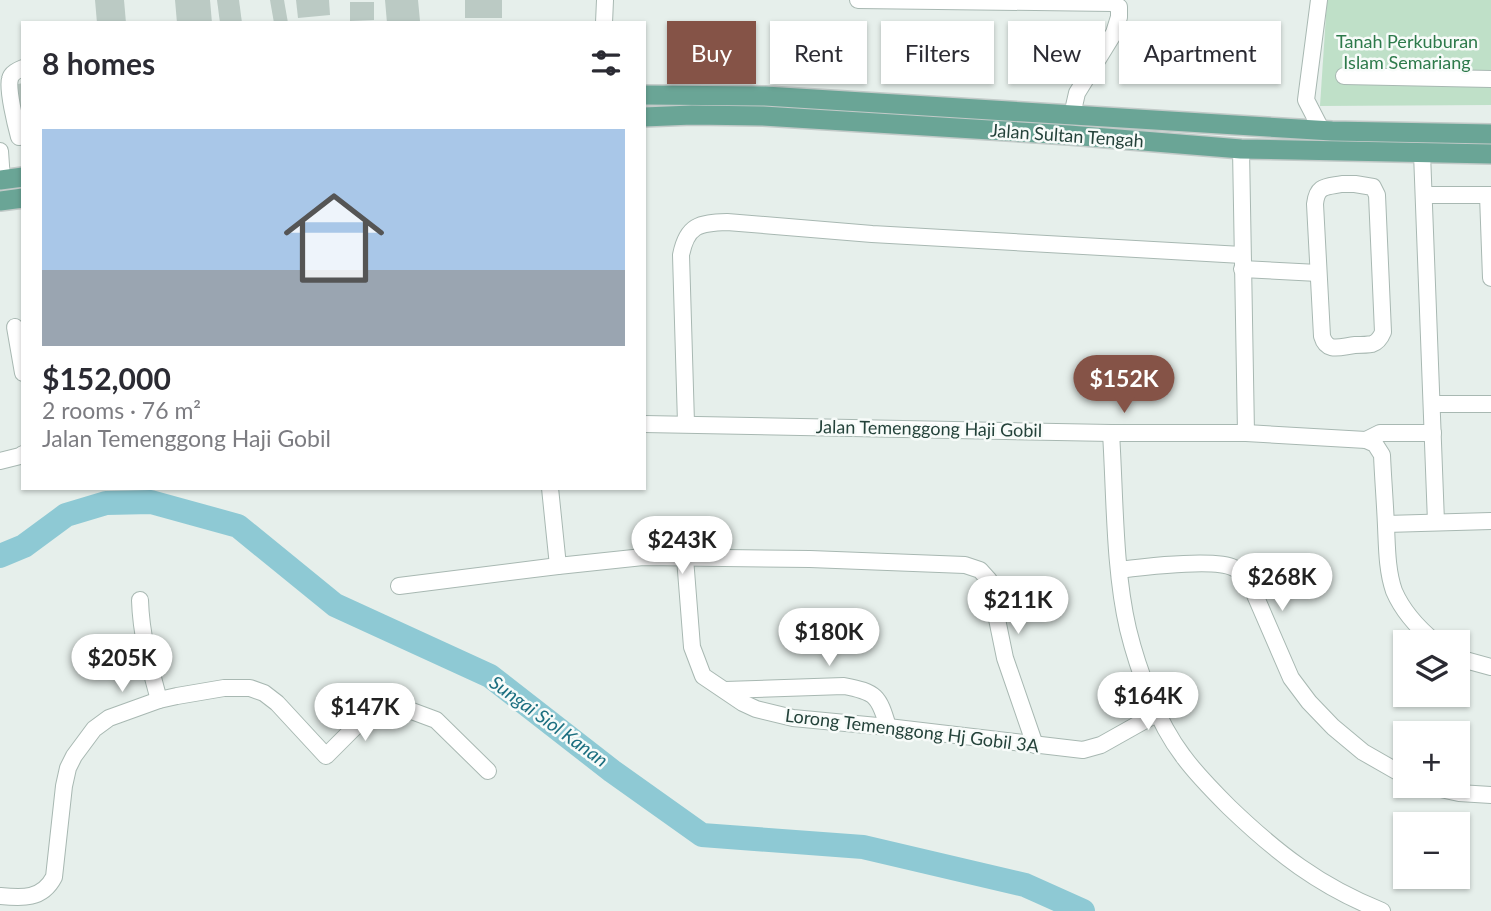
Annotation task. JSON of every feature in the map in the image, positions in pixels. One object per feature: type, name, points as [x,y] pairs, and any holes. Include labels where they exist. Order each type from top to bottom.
[{"type":"main road","name":"Jalan Sultan Tengah","points":[[646,95],[765,96],[1322,131],[1491,134]]},
{"type":"main road","name":"Jalan Sultan Tengah","points":[[646,117],[763,116],[1069,135],[1241,149],[1491,154]]},
{"type":"main road","points":[[1,180],[21,177]]},
{"type":"main road","points":[[0,201],[21,198]]},
{"type":"street","points":[[604,21],[605,0]]},
{"type":"street","points":[[858,0],[1114,1],[1119,7],[1114,33],[1077,93],[1072,115]]},
{"type":"street","points":[[1320,0],[1306,100],[1322,131]]},
{"type":"street","points":[[1,180],[0,150],[21,137],[14,117],[10,80],[21,68]]},
{"type":"street","points":[[1344,76],[1491,79]]},
{"type":"street","points":[[1241,149],[1246,433]]},
{"type":"street","points":[[1422,153],[1436,522]]},
{"type":"street","points":[[1342,184],[1373,187],[1377,195],[1383,319],[1383,332],[1374,344],[1338,348],[1323,341],[1318,273],[1316,194],[1322,188],[1342,184]]},
{"type":"street","points":[[1424,195],[1489,195],[1491,278]]},
{"type":"street","points":[[686,423],[681,255],[690,232],[708,223],[727,222],[1242,262],[1318,273]]},
{"type":"street","points":[[13,327],[21,364]]},
{"type":"street","points":[[1432,404],[1491,404]]},
{"type":"street","name":"Jalan Temenggong Haji Gobil","points":[[646,424],[1246,433],[1366,440],[1380,433],[1433,433]]},
{"type":"street","points":[[1111,433],[1119,570],[1128,628],[1158,713],[1182,755],[1212,790],[1261,837],[1306,872],[1338,891],[1382,911]]},
{"type":"street","points":[[1366,440],[1375,444],[1382,455],[1388,564],[1395,592],[1404,610],[1420,630]]},
{"type":"street","points":[[0,461],[21,455]]},
{"type":"street","points":[[550,490],[558,566]]},
{"type":"street","points":[[1386,524],[1491,521]]},
{"type":"street","points":[[399,586],[643,557],[810,559],[965,565],[980,570],[989,580],[1005,658],[1035,745]]},
{"type":"street","name":"Lorong Temenggong Hj Gobil 3A","points":[[685,558],[690,634],[703,676],[743,703],[769,713],[793,718],[1083,750],[1092,748],[1158,713]]},
{"type":"street","points":[[1119,570],[1218,564],[1233,567],[1244,574],[1291,678],[1309,702],[1363,752],[1393,769]]},
{"type":"street","points":[[140,600],[143,636],[159,700]]},
{"type":"street","points":[[1470,661],[1491,667]]},
{"type":"street","points":[[725,690],[844,686],[869,692],[877,698],[888,727]]},
{"type":"street","points":[[0,896],[29,897],[49,886],[54,877],[64,786],[68,768],[84,741],[109,718],[159,700],[224,688],[250,688],[264,693],[277,703],[326,756],[379,703],[385,701],[436,720],[488,771]]},
{"type":"street","points":[[1470,794],[1491,795]]},
{"type":"green space","name":"Tanah Perkuburan Islam Semariang","points":[[1327,0],[1491,0],[1491,105],[1320,106]]},
{"type":"building","points":[[95,0],[124,0],[126,21],[97,21]]},
{"type":"building","points":[[175,0],[210,0],[212,21],[177,21]]},
{"type":"building","points":[[217,0],[239,0],[242,21],[220,21]]},
{"type":"building","points":[[270,0],[284,0],[288,21],[274,21]]},
{"type":"building","points":[[296,0],[329,0],[330,15],[298,18]]},
{"type":"building","points":[[385,0],[418,0],[420,21],[387,21]]},
{"type":"building","points":[[465,0],[502,0],[502,18],[465,18]]},
{"type":"building","points":[[350,2],[374,2],[374,20],[350,21]]},
{"type":"building","points":[[21,83],[21,119],[20,119],[13,85]]},
{"type":"waterway","name":"Sungai Siol Kanan","points":[[0,556],[24,546],[66,515],[106,503],[151,502],[238,526],[335,605],[490,676],[612,771],[702,835],[863,847],[1025,885],[1083,911]]}]
